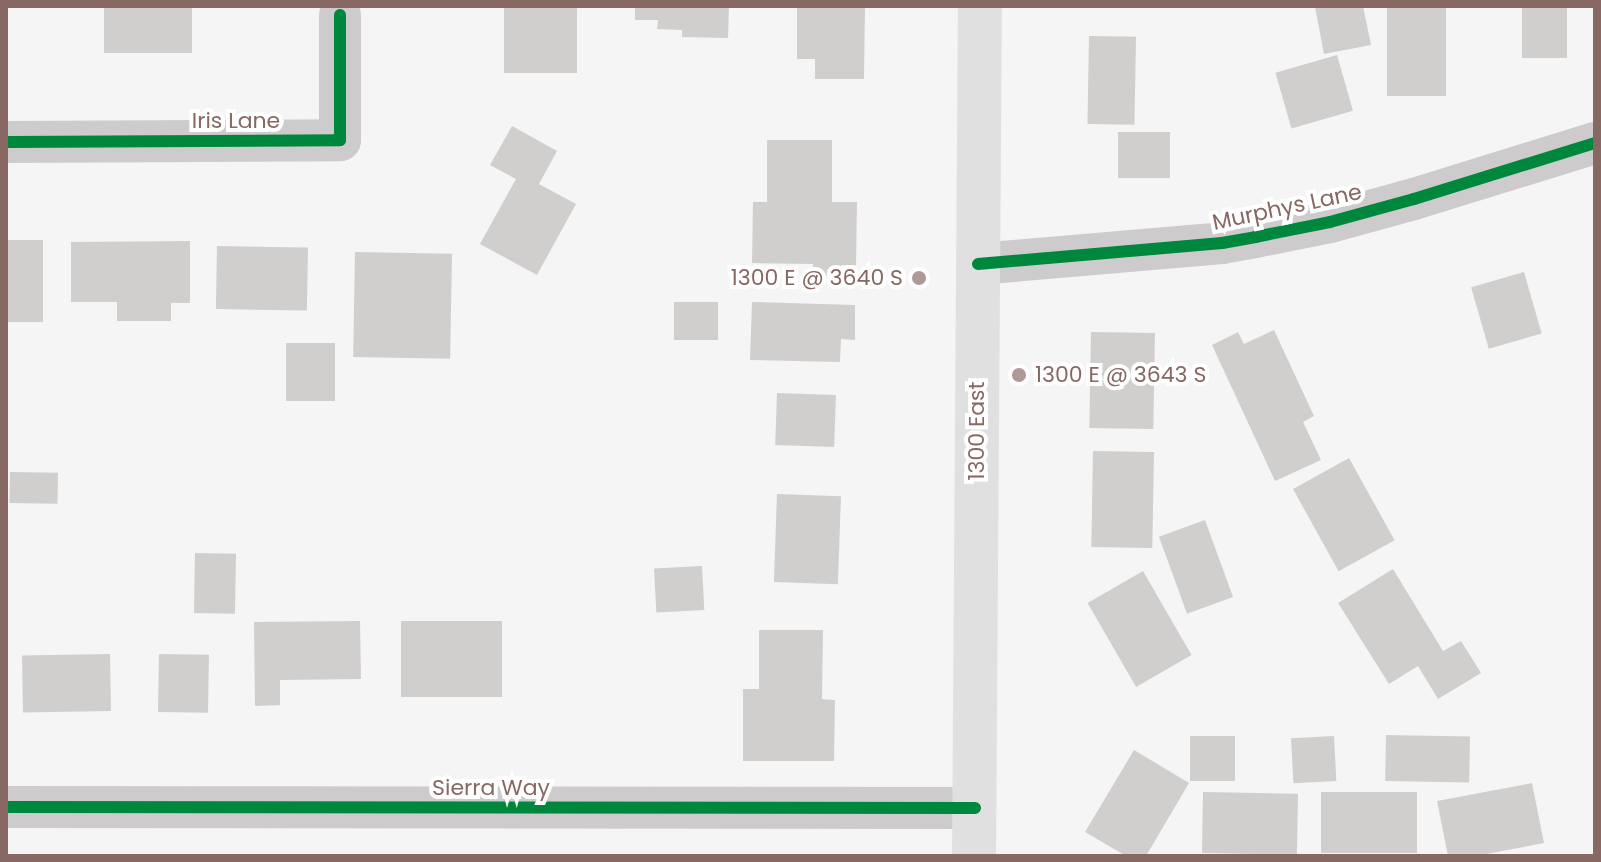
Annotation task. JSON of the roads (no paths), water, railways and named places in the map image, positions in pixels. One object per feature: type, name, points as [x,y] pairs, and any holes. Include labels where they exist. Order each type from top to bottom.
[{"type":"main road","name":"1300 East","points":[[974,856],[980,6]]},
{"type":"street","name":"Iris Lane","points":[[6,142],[340,140],[340,15]]},
{"type":"street","name":"Murphys Lane","points":[[978,264],[1222,243],[1300,228],[1414,199],[1595,143]]},
{"type":"street","name":"Sierra Way","points":[[6,807],[975,808]]},
{"type":"place","name":"1300 E @ 3640 S","points":[[919,278]]},
{"type":"place","name":"1300 E @ 3643 S","points":[[1019,375]]}]
